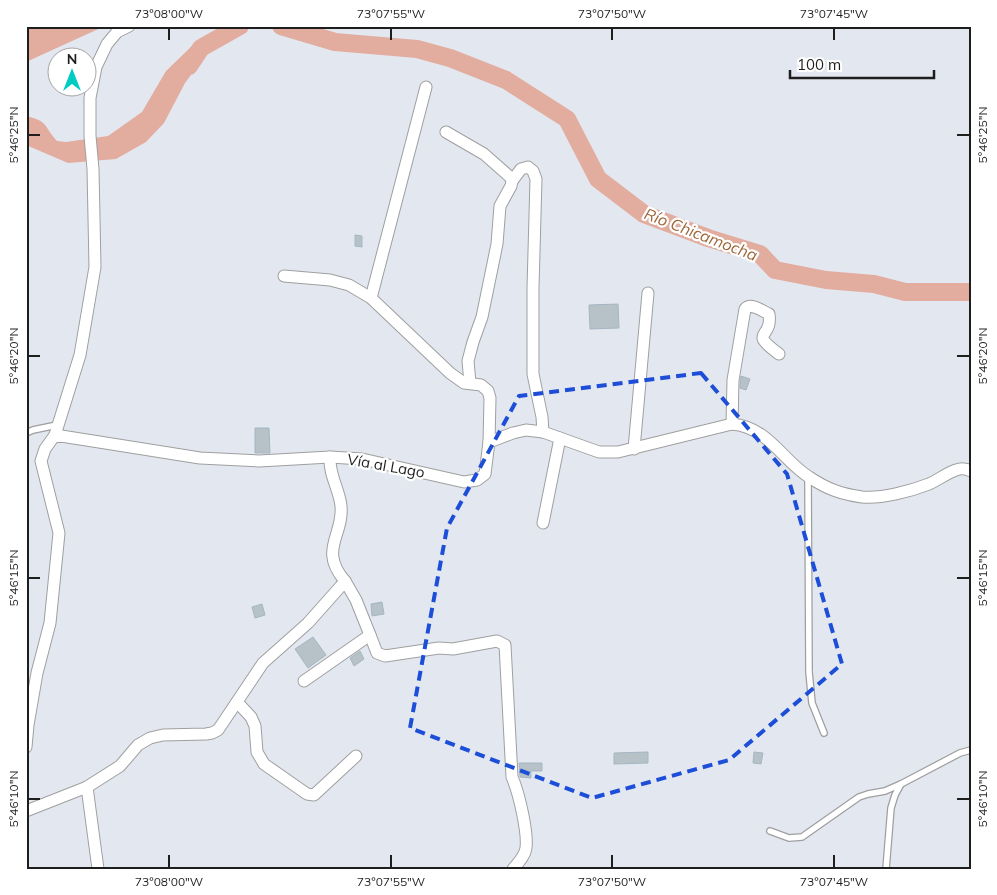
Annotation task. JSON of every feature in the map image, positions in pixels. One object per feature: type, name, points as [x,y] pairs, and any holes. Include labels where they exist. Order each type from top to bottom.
[{"type":"street","points":[[26,747],[37,673],[50,623],[59,533],[41,461],[45,449],[56,430],[80,355],[96,267],[90,98],[96,67],[107,44],[117,32],[129,26]]},
{"type":"street","points":[[372,298],[426,87]]},
{"type":"street","points":[[446,132],[484,154],[512,181]]},
{"type":"street","points":[[470,383],[468,360],[482,317],[497,244],[500,206],[512,181],[522,169],[528,167],[533,171],[536,179],[533,374],[543,432]]},
{"type":"street","points":[[284,276],[330,280],[349,285],[372,298],[450,373],[464,383],[481,385],[488,391],[490,398],[489,442],[526,430],[543,432],[599,452],[618,452],[732,424],[746,426],[759,433],[808,477],[835,492],[865,497],[895,494],[930,484],[956,470],[967,469],[971,471]]},
{"type":"street","points":[[634,449],[648,293]]},
{"type":"street","points":[[732,424],[733,380],[745,309],[748,306],[769,314],[769,326],[763,335],[763,339],[764,343],[779,354]]},
{"type":"street","name":"Vía al Lago","points":[[56,430],[200,458],[259,461],[330,457],[362,459],[464,482],[477,480],[485,474],[489,442]]},
{"type":"street","points":[[544,524],[560,438]]},
{"type":"street","points":[[330,457],[330,472],[341,505],[340,518],[333,545],[335,566],[356,600],[377,652],[385,656],[439,648],[453,649],[497,641],[505,645],[512,778],[521,805],[526,847],[522,857],[513,869]]},
{"type":"street","points":[[26,811],[87,786],[120,766],[138,745],[150,738],[163,735],[212,733],[218,730],[269,657],[308,623],[345,581]]},
{"type":"street","points":[[304,681],[370,635]]},
{"type":"street","points":[[237,702],[250,717],[254,726],[257,752],[264,764],[307,794],[314,795],[356,756]]},
{"type":"street","points":[[87,786],[98,869]]},
{"type":"lane","points":[[26,433],[33,430],[56,430]]},
{"type":"lane","points":[[808,477],[810,672],[812,703],[824,733]]},
{"type":"lane","points":[[770,831],[789,838],[802,837],[858,798],[885,791],[960,753],[971,750]]},
{"type":"lane","points":[[886,869],[891,808],[901,784]]},
{"type":"highlighted area","points":[[701,373],[787,474],[842,664],[729,760],[592,798],[410,728],[447,528],[519,396]]},
{"type":"shaded area","points":[[26,26],[105,26],[57,48],[48,48],[48,52],[26,62]]},
{"type":"shaded area","points":[[194,44],[208,52],[185,83],[164,123],[146,142],[116,159],[68,163],[26,145],[26,116],[42,122],[57,141],[66,142],[108,136],[142,112],[166,71]]},
{"type":"building","points":[[355,235],[362,236],[362,247],[355,246]]},
{"type":"building","points":[[618,304],[619,328],[590,329],[589,305]]},
{"type":"building","points":[[741,376],[750,379],[746,390],[740,388]]},
{"type":"building","points":[[255,428],[269,428],[270,453],[255,453]]},
{"type":"building","points":[[382,602],[384,614],[372,616],[371,604]]},
{"type":"building","points":[[262,604],[265,615],[255,618],[252,607]]},
{"type":"building","points":[[313,637],[326,655],[308,668],[295,649]]},
{"type":"building","points":[[360,651],[364,659],[354,666],[350,658]]},
{"type":"building","points":[[648,752],[648,763],[614,764],[614,753]]},
{"type":"building","points":[[754,752],[763,753],[761,764],[753,763]]},
{"type":"building","points":[[519,763],[542,763],[542,771],[531,771],[531,778],[520,777]]},
{"type":"waterway","name":"Río Chicamocha","points":[[189,66],[201,48],[240,26]]},
{"type":"waterway","name":"Río Chicamocha","points":[[281,26],[335,42],[417,49],[450,58],[506,80],[567,119],[598,179],[644,214],[708,238],[760,254],[775,270],[826,280],[874,284],[905,292],[971,292]]}]
